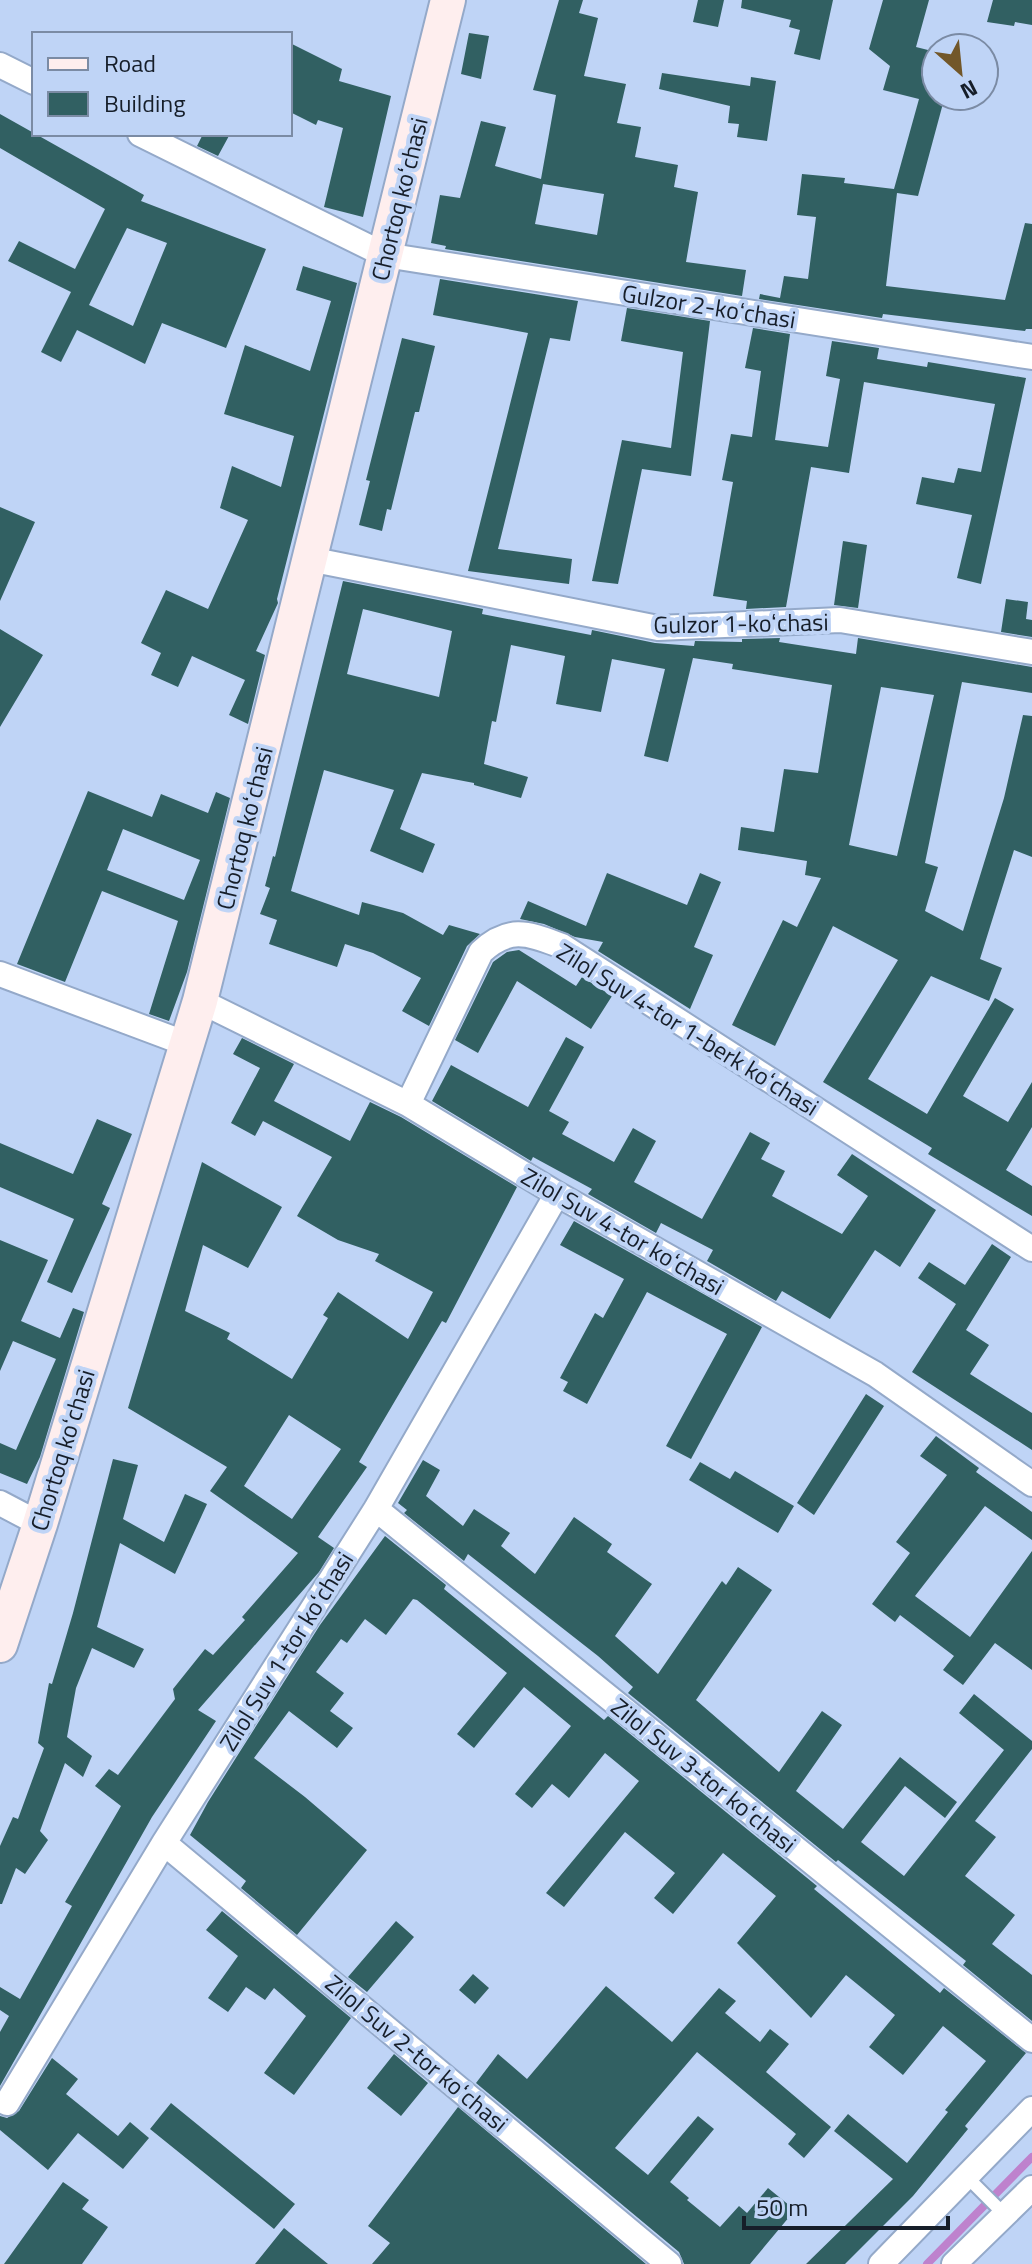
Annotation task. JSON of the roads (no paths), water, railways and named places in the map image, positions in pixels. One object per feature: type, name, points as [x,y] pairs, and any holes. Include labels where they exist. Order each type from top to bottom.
[{"type":"main road","name":"Chortoq koʻchasi","points":[[0,1645],[200,1001],[448,0]]},
{"type":"street","points":[[0,65],[32,81]]},
{"type":"street","name":"Gulzor 2-koʻchasi","points":[[144,136],[385,255],[1032,357]]},
{"type":"street","name":"Gulzor 1-koʻchasi","points":[[309,559],[658,628],[840,620],[1032,652]]},
{"type":"street","name":"Zilol Suv 4-tor 1-berk koʻchasi","points":[[408,1104],[481,952],[493,941],[507,935],[528,934],[562,946],[1032,1249]]},
{"type":"street","points":[[0,974],[187,1044]]},
{"type":"street","name":"Zilol Suv 4-tor koʻchasi","points":[[200,1001],[408,1104],[557,1194],[875,1374],[1032,1484]]},
{"type":"street","name":"Zilol Suv 1-tor koʻchasi","points":[[7,2103],[164,1843],[376,1509],[557,1194]]},
{"type":"street","points":[[0,1503],[40,1524]]},
{"type":"street","name":"Zilol Suv 3-tor koʻchasi","points":[[376,1509],[1032,2040]]},
{"type":"street","name":"Zilol Suv 2-tor koʻchasi","points":[[164,1843],[669,2264]]},
{"type":"street","points":[[881,2264],[1032,2109]]},
{"type":"street","points":[[954,2264],[1032,2188]]},
{"type":"lane","points":[[966,2176],[1005,2215]]},
{"type":"waterway","points":[[927,2264],[1032,2157]]}]
